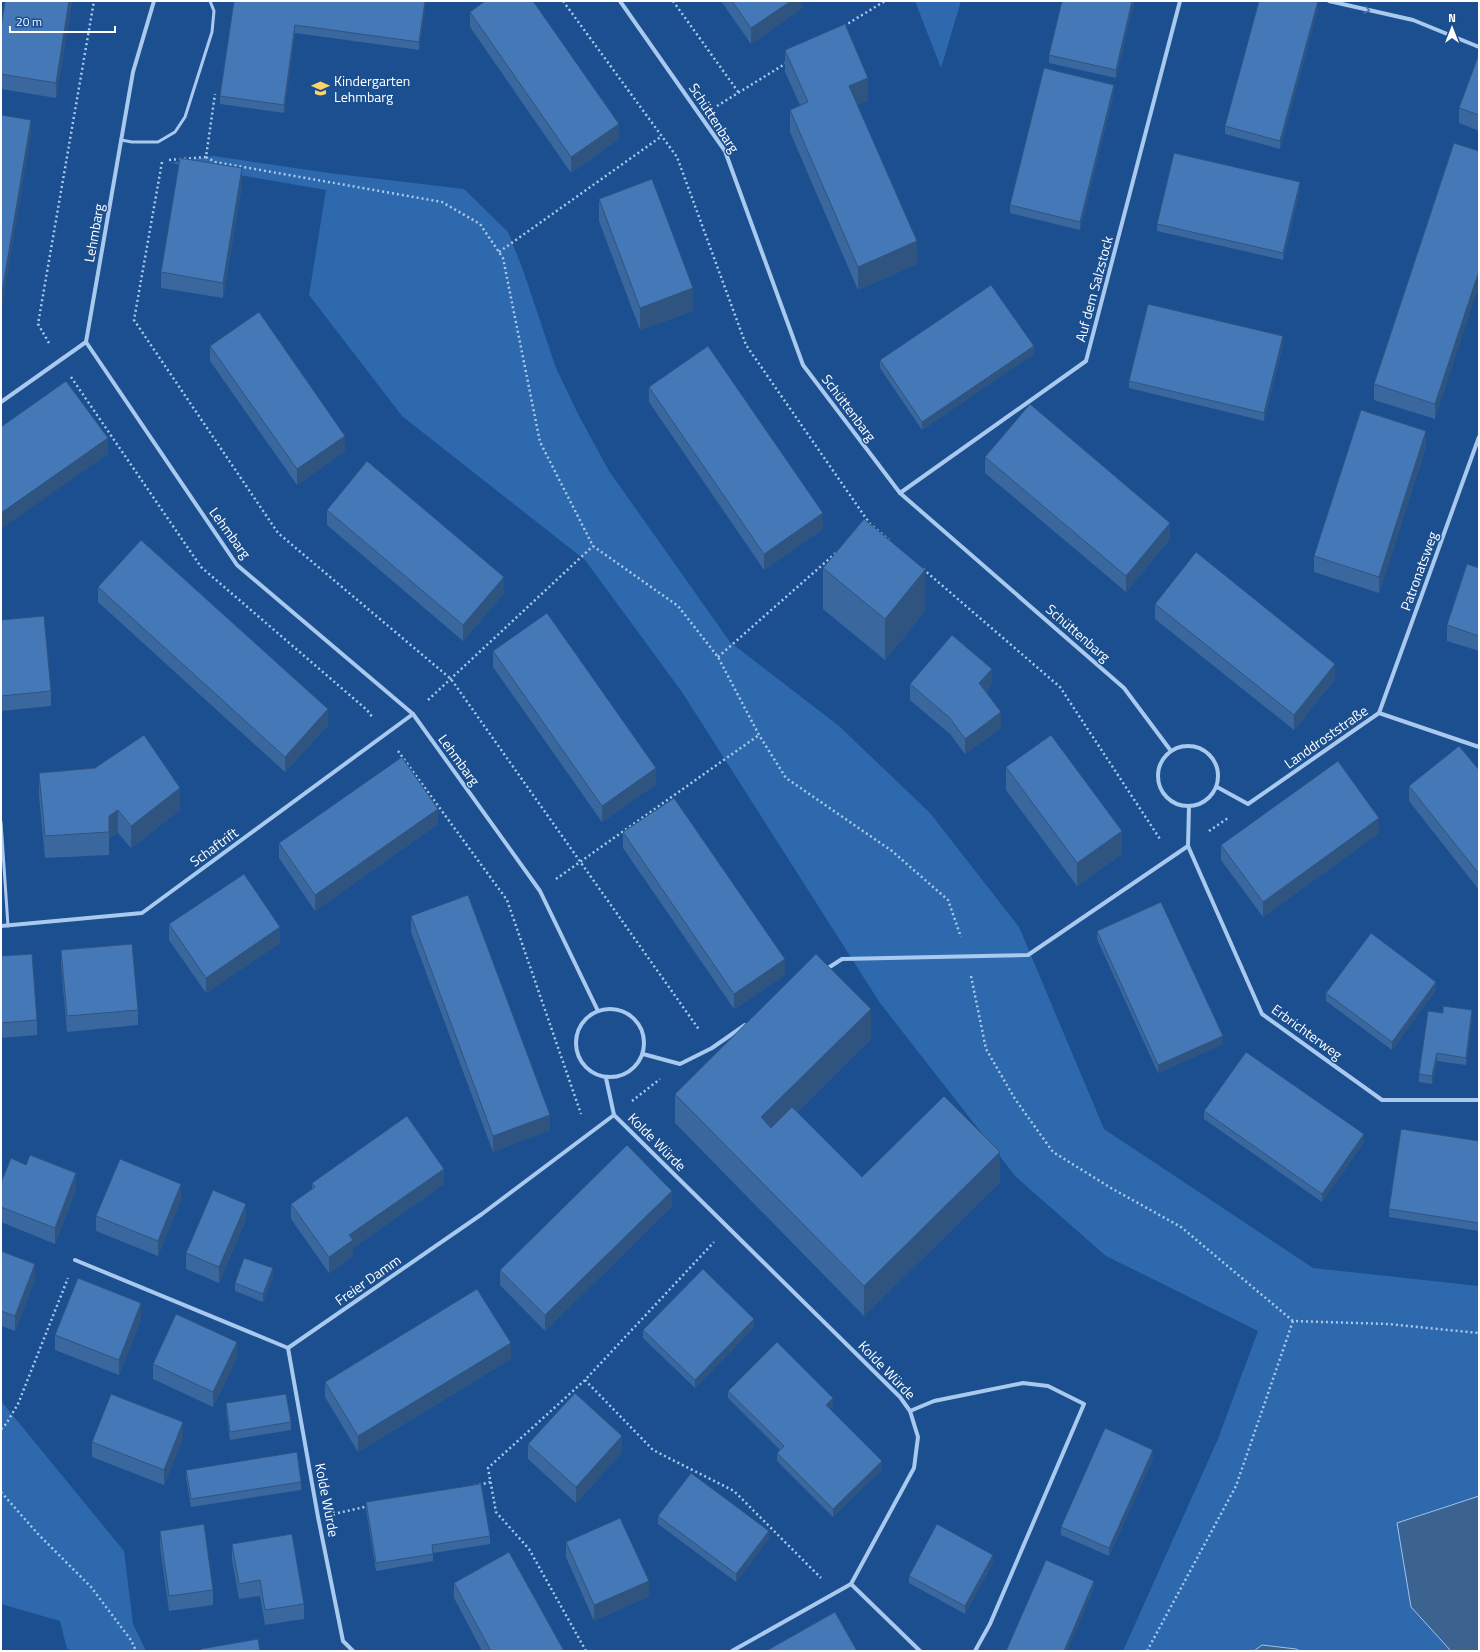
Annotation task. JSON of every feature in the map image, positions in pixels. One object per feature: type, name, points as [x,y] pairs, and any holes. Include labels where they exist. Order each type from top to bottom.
[{"type":"street","name":"Lehmbarg","points":[[154,1],[132,72],[86,342],[237,565],[413,714],[540,891],[598,1011]]},
{"type":"street","name":"Schüttenbarg","points":[[620,1],[725,151],[803,365],[900,493],[1124,688],[1171,750]]},
{"type":"street","name":"Auf dem Salzstock","points":[[900,493],[1086,361],[1180,1]]},
{"type":"street","points":[[1329,1],[1413,20],[1479,47]]},
{"type":"street","points":[[1,402],[86,342]]},
{"type":"street","name":"Patronatsweg","points":[[1380,713],[1479,437]]},
{"type":"street","name":"Landdroststraße","points":[[1216,787],[1248,804],[1380,713],[1479,747]]},
{"type":"street","name":"Schaftrift","points":[[1,926],[142,913],[413,714]]},
{"type":"street","points":[[1181,746],[1192,746],[1202,749],[1211,756],[1216,765],[1219,776],[1216,787],[1210,796],[1200,804],[1189,806],[1179,805],[1170,801],[1159,785],[1158,776],[1160,766],[1164,758],[1171,750],[1181,746]]},
{"type":"street","name":"Erbrichterweg","points":[[1189,806],[1188,846],[1262,1014],[1382,1100],[1479,1100]]},
{"type":"street","points":[[823,972],[842,959],[1028,955],[1188,846]]},
{"type":"street","points":[[610,1009],[623,1012],[634,1018],[641,1029],[644,1041],[643,1054],[638,1064],[629,1072],[618,1077],[606,1078],[592,1072],[581,1062],[576,1047],[577,1032],[585,1019],[598,1011],[610,1009]]},
{"type":"street","points":[[643,1054],[680,1064],[712,1048],[751,1021]]},
{"type":"street","points":[[606,1078],[614,1116]]},
{"type":"street","name":"Kolde Würde","points":[[614,1116],[900,1397],[910,1411],[918,1437],[914,1468],[851,1584]]},
{"type":"street","name":"Freier Damm","points":[[288,1348],[482,1214],[614,1116]]},
{"type":"street","points":[[75,1260],[288,1348]]},
{"type":"street","name":"Kolde Würde","points":[[288,1348],[318,1516],[343,1641],[353,1651]]},
{"type":"street","points":[[910,1411],[934,1401],[1023,1383],[1048,1386],[1084,1404],[990,1624],[975,1651]]},
{"type":"street","points":[[732,1651],[851,1584],[920,1651]]},
{"type":"lane","points":[[121,140],[132,142],[158,142],[175,132],[185,117],[212,32],[214,11],[210,1]]},
{"type":"lane","points":[[1,822],[8,926]]},
{"type":"path","points":[[673,1],[738,93]]},
{"type":"path","points":[[838,30],[885,1]]},
{"type":"path","points":[[701,116],[792,59]]},
{"type":"path","points":[[206,157],[217,86]]},
{"type":"path","points":[[499,252],[662,136]]},
{"type":"path","points":[[712,1048],[451,679],[278,533],[134,320],[162,160],[206,157],[215,162],[442,202],[480,224],[503,258],[540,442],[593,546],[678,606],[718,657],[759,735],[786,778],[892,851],[948,900],[967,956],[986,1049],[1016,1099],[1053,1152],[1111,1188],[1181,1227],[1293,1321],[1388,1324],[1479,1333]]},
{"type":"path","points":[[864,529],[870,524]]},
{"type":"path","points":[[413,714],[593,546]]},
{"type":"path","points":[[718,657],[840,549]]},
{"type":"path","points":[[540,891],[759,735]]},
{"type":"path","points":[[586,1651],[529,1548],[496,1512],[488,1468],[585,1380],[727,1227]]},
{"type":"path","points":[[1,1429],[6,1424],[18,1404],[75,1260]]},
{"type":"path","points":[[1147,1651],[1236,1486],[1293,1321]]},
{"type":"path","points":[[585,1380],[653,1450],[734,1491],[825,1582],[833,1594]]},
{"type":"path","points":[[467,1487],[491,1482]]},
{"type":"path","points":[[1,1492],[38,1534],[91,1587],[131,1640],[136,1651]]},
{"type":"path","points":[[318,1516],[373,1506]]},
{"type":"shaded area","points":[[915,1],[961,1],[941,68]]},
{"type":"shaded area","points":[[213,156],[329,173],[464,189],[508,232],[523,270],[556,368],[578,414],[609,471],[730,642],[839,726],[930,813],[1019,927],[1104,1129],[1313,1268],[1479,1286],[1479,1651],[1123,1651],[1218,1439],[1258,1331],[1106,1256],[1016,1177],[880,1003],[682,692],[585,560],[402,416],[309,295],[326,190],[170,163]]},
{"type":"shaded area","points":[[1,1401],[124,1551],[133,1624],[146,1651],[79,1651],[67,1649],[60,1621],[1,1604]]},
{"type":"shaded area","points":[[1479,1496],[1479,1651],[1451,1651],[1411,1607],[1397,1523]]},
{"type":"shaded area","points":[[1262,1645],[1296,1649],[1300,1651],[1254,1651]]},
{"type":"building","points":[[5,1],[69,1],[56,83],[1,74],[1,28]]},
{"type":"building","points":[[234,1],[425,1],[419,42],[295,25],[284,105],[220,96]]},
{"type":"building","points":[[485,1],[533,1],[619,124],[571,157],[470,12]]},
{"type":"building","points":[[732,1],[791,1],[751,28]]},
{"type":"building","points":[[1062,1],[1132,1],[1116,70],[1049,55]]},
{"type":"building","points":[[1259,1],[1318,1],[1280,141],[1225,126]]},
{"type":"building","points":[[845,24],[868,78],[849,86],[917,241],[858,267],[790,110],[808,102],[785,50]]},
{"type":"building","points":[[1479,54],[1479,115],[1459,108]]},
{"type":"building","points":[[1044,68],[1114,85],[1080,222],[1010,205]]},
{"type":"building","points":[[1,115],[31,120],[1,298]]},
{"type":"building","points":[[1454,143],[1479,151],[1479,271],[1435,404],[1374,384]]},
{"type":"building","points":[[1174,153],[1300,182],[1283,253],[1157,224]]},
{"type":"building","points":[[180,158],[242,168],[223,283],[161,272]]},
{"type":"building","points":[[652,179],[693,288],[640,308],[599,199]]},
{"type":"building","points":[[991,285],[1034,346],[922,422],[880,360]]},
{"type":"building","points":[[1148,304],[1283,336],[1264,413],[1129,381]]},
{"type":"building","points":[[259,312],[345,436],[297,469],[210,346]]},
{"type":"building","points":[[708,346],[823,513],[764,554],[649,387]]},
{"type":"building","points":[[66,381],[108,438],[1,513],[1,427]]},
{"type":"building","points":[[1030,404],[1170,523],[1126,576],[985,457]]},
{"type":"building","points":[[1361,410],[1426,431],[1379,577],[1314,556]]},
{"type":"building","points":[[367,461],[504,577],[463,625],[327,510]]},
{"type":"building","points":[[864,519],[925,570],[885,619],[823,568]]},
{"type":"building","points":[[141,540],[328,709],[285,757],[98,587]]},
{"type":"building","points":[[1196,552],[1335,664],[1294,715],[1155,604]]},
{"type":"building","points":[[1467,564],[1479,568],[1479,636],[1447,625]]},
{"type":"building","points":[[547,613],[656,768],[602,806],[493,651]]},
{"type":"building","points":[[44,616],[51,691],[1,696],[1,620]]},
{"type":"building","points":[[952,635],[992,669],[979,683],[1001,712],[965,739],[950,718],[910,684]]},
{"type":"building","points":[[144,735],[180,788],[131,826],[118,810],[109,816],[109,832],[45,836],[39,773],[95,768]]},
{"type":"building","points":[[1051,735],[1122,831],[1077,863],[1006,767]]},
{"type":"building","points":[[1459,746],[1479,770],[1479,874],[1409,786]]},
{"type":"building","points":[[402,757],[438,809],[315,895],[279,843]]},
{"type":"building","points":[[1338,761],[1379,818],[1263,902],[1221,845]]},
{"type":"building","points":[[674,798],[785,959],[734,994],[623,832]]},
{"type":"building","points":[[244,874],[280,927],[206,978],[169,924]]},
{"type":"building","points":[[468,895],[550,1115],[493,1136],[411,916]]},
{"type":"building","points":[[1161,902],[1223,1036],[1158,1065],[1097,931]]},
{"type":"building","points":[[1371,933],[1436,982],[1392,1042],[1326,993]]},
{"type":"building","points":[[132,944],[138,1010],[67,1016],[61,950]]},
{"type":"building","points":[[32,954],[37,1020],[1,1023],[1,956]]},
{"type":"building","points":[[816,954],[871,1009],[761,1117],[771,1128],[792,1107],[862,1177],[944,1096],[1000,1152],[864,1286],[675,1094]]},
{"type":"building","points":[[1443,1006],[1472,1010],[1466,1058],[1437,1053],[1432,1076],[1419,1074],[1428,1011],[1443,1013]]},
{"type":"building","points":[[1246,1052],[1364,1134],[1322,1194],[1204,1111]]},
{"type":"building","points":[[407,1116],[444,1169],[349,1235],[353,1240],[329,1257],[291,1204],[315,1187],[312,1183]]},
{"type":"building","points":[[1401,1129],[1479,1141],[1479,1223],[1389,1209]]},
{"type":"building","points":[[627,1145],[672,1191],[545,1315],[500,1270]]},
{"type":"building","points":[[30,1155],[76,1173],[55,1228],[1,1207],[1,1183],[11,1158],[26,1165]]},
{"type":"building","points":[[120,1159],[181,1184],[158,1241],[96,1216]]},
{"type":"building","points":[[213,1190],[246,1204],[219,1267],[186,1253]]},
{"type":"building","points":[[1,1251],[35,1264],[15,1316],[1,1311]]},
{"type":"building","points":[[244,1258],[273,1268],[263,1294],[235,1283]]},
{"type":"building","points":[[703,1269],[754,1319],[695,1380],[643,1330]]},
{"type":"building","points":[[78,1278],[141,1303],[119,1360],[55,1335]]},
{"type":"building","points":[[477,1289],[511,1343],[358,1436],[325,1382]]},
{"type":"building","points":[[176,1314],[237,1342],[213,1392],[153,1364]]},
{"type":"building","points":[[777,1342],[833,1398],[826,1405],[882,1461],[833,1509],[777,1453],[784,1446],[728,1391]]},
{"type":"building","points":[[575,1393],[622,1436],[576,1487],[528,1444]]},
{"type":"building","points":[[111,1394],[183,1422],[164,1470],[92,1442]]},
{"type":"building","points":[[286,1394],[291,1422],[230,1432],[226,1403]]},
{"type":"building","points":[[1105,1428],[1153,1450],[1109,1548],[1061,1527]]},
{"type":"building","points":[[297,1452],[301,1482],[191,1499],[186,1470]]},
{"type":"building","points":[[691,1473],[769,1531],[736,1574],[658,1516]]},
{"type":"building","points":[[481,1484],[490,1536],[432,1545],[433,1554],[376,1563],[366,1502]]},
{"type":"building","points":[[620,1518],[649,1581],[594,1605],[566,1542]]},
{"type":"building","points":[[204,1524],[213,1590],[169,1596],[160,1531]]},
{"type":"building","points":[[937,1524],[993,1555],[965,1606],[909,1576]]},
{"type":"building","points":[[292,1534],[304,1604],[265,1610],[260,1580],[239,1584],[232,1544]]},
{"type":"building","points":[[509,1552],[564,1651],[491,1651],[454,1583]]},
{"type":"building","points":[[1046,1560],[1094,1581],[1064,1651],[1006,1651]]},
{"type":"building","points":[[835,1612],[857,1651],[766,1651]]},
{"type":"building","points":[[258,1639],[260,1651],[201,1651],[201,1649]]},
{"type":"place","name":"Kindergarten Lehmbarg","points":[[321,89]]}]
